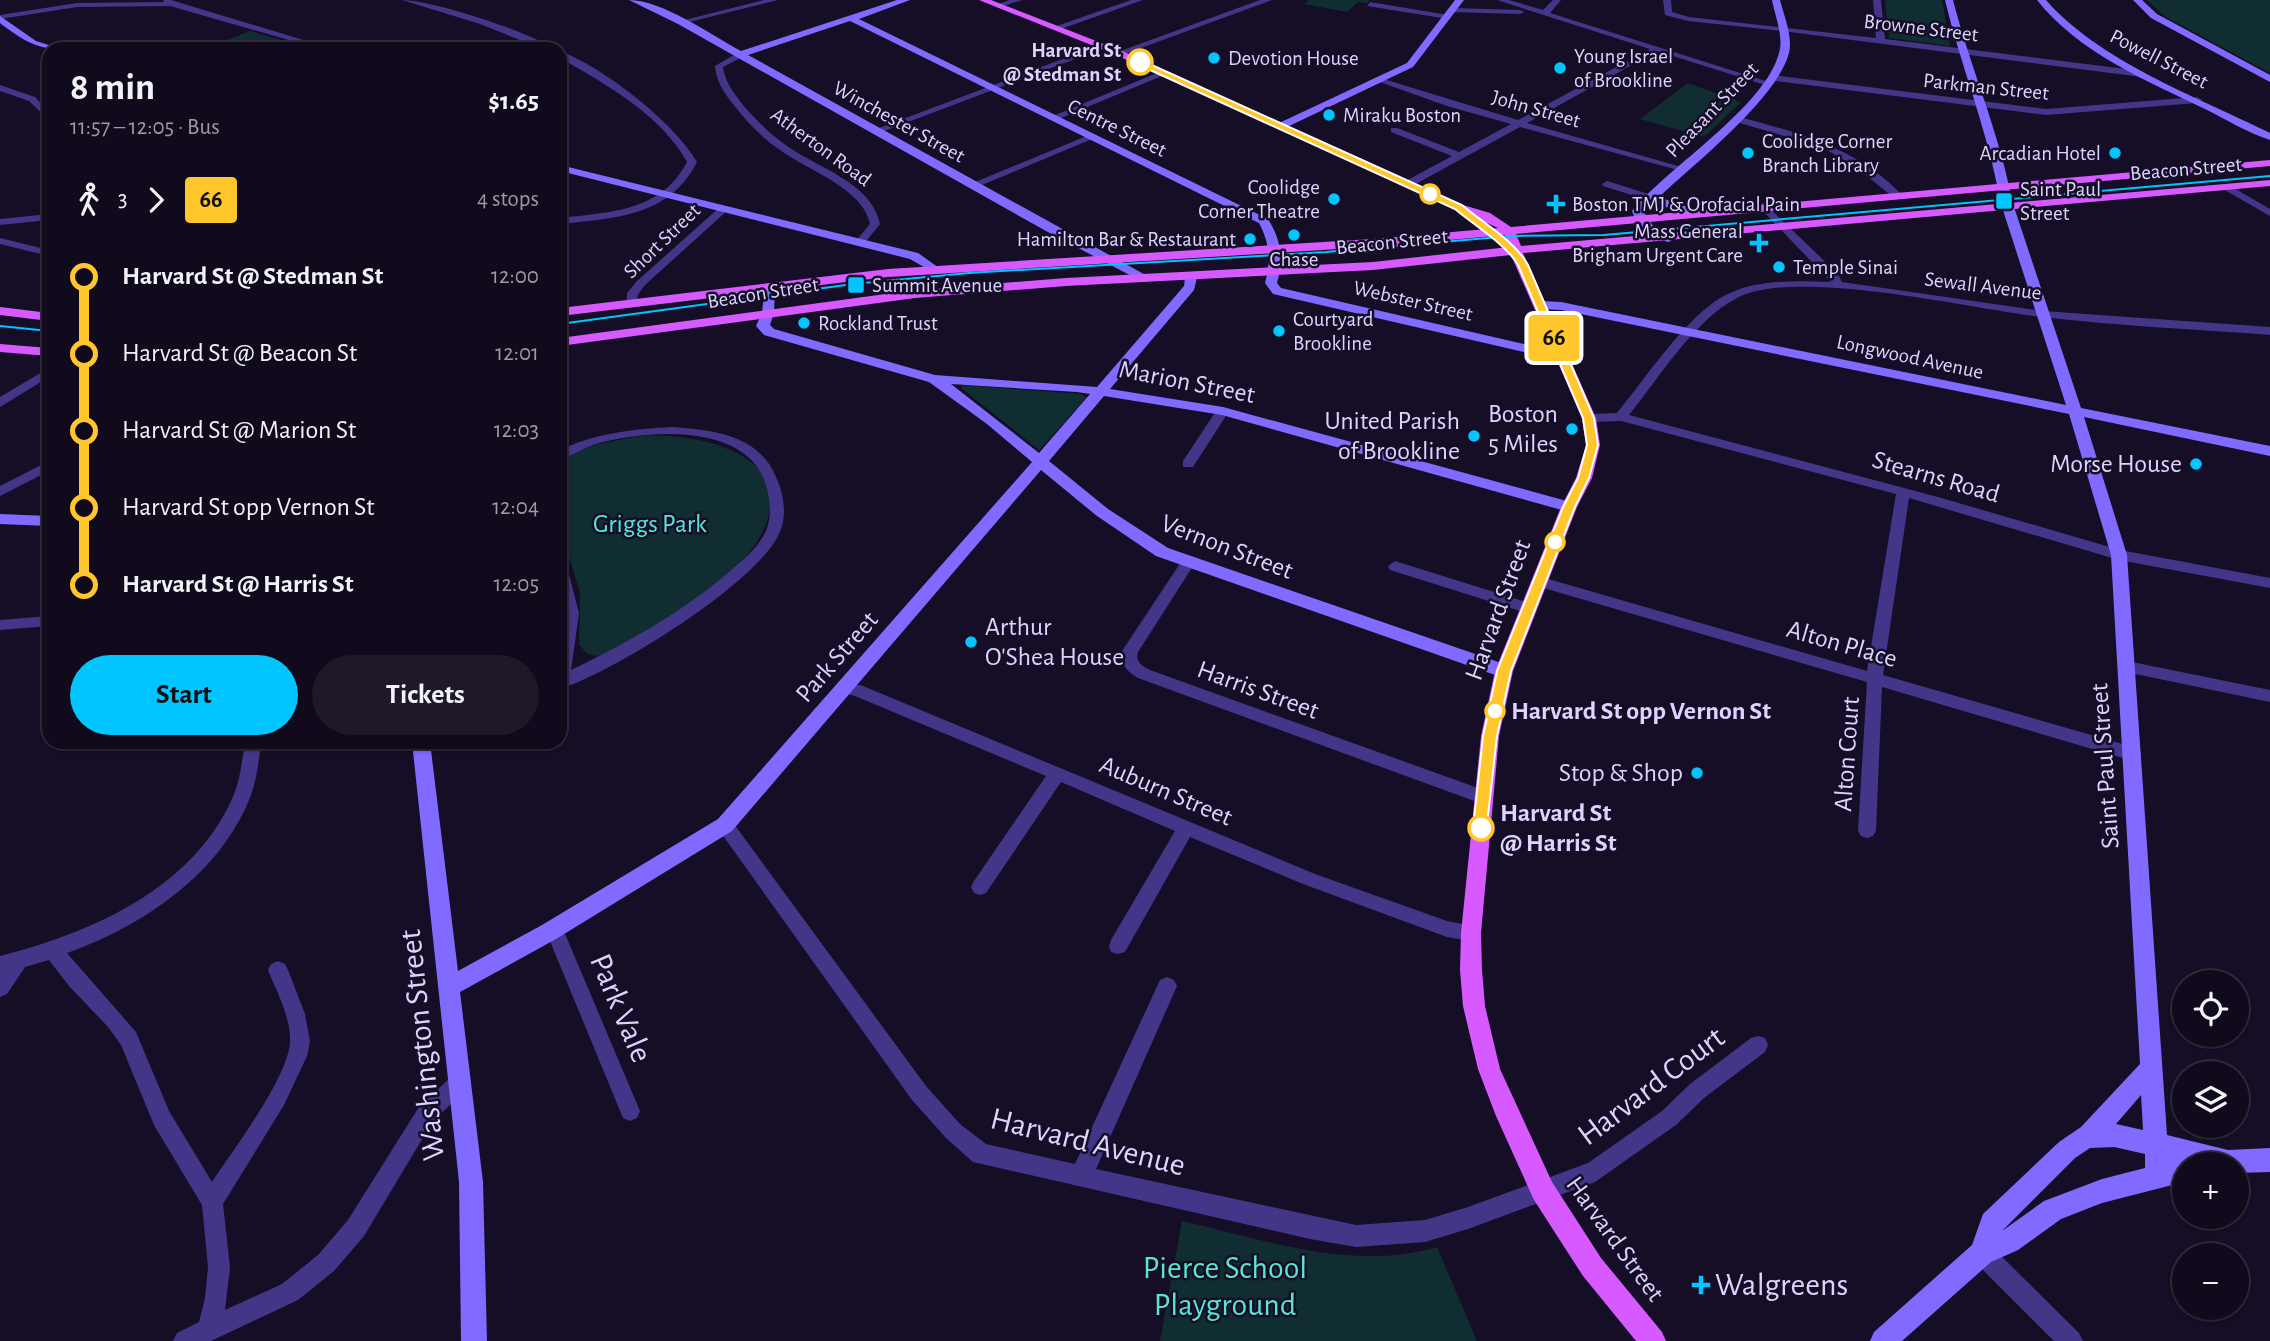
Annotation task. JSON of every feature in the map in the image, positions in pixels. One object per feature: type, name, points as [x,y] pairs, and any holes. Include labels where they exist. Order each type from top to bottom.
[{"type":"main road","name":"Harvard Street","points":[[984,0],[1119,53],[1459,207],[1487,217],[1506,230],[1515,243],[1515,250],[1589,418],[1593,445],[1584,478],[1538,581],[1504,671],[1490,736],[1471,933],[1474,1006],[1483,1047],[1504,1108],[1543,1191],[1592,1267],[1645,1339]]},
{"type":"main road","name":"Beacon Street","points":[[567,311],[899,272],[1275,250],[2270,163]]},
{"type":"main road","name":"Beacon Street","points":[[567,341],[910,295],[1145,278],[1373,266],[1515,250],[2270,183]]},
{"type":"main road","name":"Harvard Street","points":[[1459,207],[1501,243],[1515,250]]},
{"type":"main road","points":[[0,311],[42,316]]},
{"type":"main road","points":[[0,348],[42,351]]},
{"type":"street","points":[[406,0],[483,22],[533,42]]},
{"type":"street","points":[[681,22],[774,0]]},
{"type":"street","points":[[739,55],[906,0]]},
{"type":"street","points":[[998,6],[1018,0]]},
{"type":"street","points":[[1055,28],[1139,0]]},
{"type":"street","points":[[1119,53],[1268,0]]},
{"type":"street","points":[[1281,126],[1403,70],[1416,60],[1460,0]]},
{"type":"street","points":[[1501,0],[1544,13]]},
{"type":"street","points":[[1370,4],[1450,13],[1544,13],[1557,0]]},
{"type":"street","name":"Browne Street","points":[[1667,0],[1668,13],[1677,18],[1782,28],[2142,74]]},
{"type":"street","name":"Pleasant Street","points":[[1639,218],[1638,211],[1736,119],[1770,81],[1785,52],[1776,0]]},
{"type":"street","points":[[1877,0],[1881,41]]},
{"type":"street","name":"Saint Paul Street","points":[[1949,0],[1961,50],[2003,177],[2002,186],[2119,555],[2158,1177]]},
{"type":"street","name":"Powell Street","points":[[2041,0],[2073,34],[2142,74],[2270,137]]},
{"type":"street","points":[[2137,0],[2154,16],[2270,79]]},
{"type":"street","name":"Winchester Street","points":[[640,1],[1145,278]]},
{"type":"street","points":[[0,18],[77,5],[168,2],[305,42]]},
{"type":"street","name":"Parkman Street","points":[[1544,13],[1654,50],[1770,81],[2046,112],[2197,100]]},
{"type":"street","points":[[0,18],[33,43],[42,45]]},
{"type":"street","name":"Centre Street","points":[[850,18],[1264,220],[1275,250]]},
{"type":"street","points":[[876,131],[1103,47]]},
{"type":"street","points":[[1408,184],[1654,50]]},
{"type":"street","name":"Atherton Road","points":[[739,55],[719,66],[720,77],[726,90],[745,114],[784,149],[856,194],[867,204],[874,213],[875,224],[859,243]]},
{"type":"street","points":[[567,59],[645,110],[681,144],[692,162],[684,181],[669,195],[632,210],[567,220]]},
{"type":"street","points":[[1053,118],[1165,73]]},
{"type":"street","name":"John Street","points":[[1383,80],[1441,102],[1681,170]]},
{"type":"street","points":[[0,88],[32,99],[42,110]]},
{"type":"street","points":[[1736,119],[1825,145],[1860,166],[1897,195]]},
{"type":"street","points":[[1394,130],[1460,156]]},
{"type":"street","points":[[973,185],[1091,136]]},
{"type":"street","points":[[567,170],[918,258],[936,270]]},
{"type":"street","points":[[1607,184],[1695,213]]},
{"type":"street","points":[[2227,187],[2270,213]]},
{"type":"street","points":[[1764,206],[1833,275],[1838,285]]},
{"type":"street","name":"Short Street","points":[[630,304],[641,283],[724,209]]},
{"type":"street","points":[[0,222],[42,218]]},
{"type":"street","points":[[1639,218],[1654,233],[1669,238]]},
{"type":"street","points":[[0,241],[42,251]]},
{"type":"street","points":[[1274,273],[1277,263],[1275,250]]},
{"type":"street","points":[[895,252],[905,260],[899,272]]},
{"type":"street","name":"Webster Street","points":[[1274,273],[1271,283],[1276,290],[1532,350],[1561,354]]},
{"type":"street","name":"Park Street","points":[[448,988],[554,929],[724,825],[1190,287],[1191,277]]},
{"type":"street","name":"Sewall Avenue","points":[[1621,417],[1688,332],[1708,312],[1734,295],[1782,284],[1838,285],[2043,314],[2270,331]]},
{"type":"street","points":[[768,313],[769,287]]},
{"type":"street","name":"Longwood Avenue","points":[[1541,305],[1561,306],[2270,450]]},
{"type":"street","name":"Marion Street","points":[[768,313],[763,321],[765,329],[934,379],[1102,390],[1223,411],[1569,507]]},
{"type":"street","points":[[0,403],[42,376]]},
{"type":"street","name":"Vernon Street","points":[[934,379],[1136,536],[1162,552],[1504,671]]},
{"type":"street","points":[[1188,464],[1223,411]]},
{"type":"street","name":"Stearns Road","points":[[1589,418],[1621,417],[1903,492],[2119,555],[2270,583]]},
{"type":"street","points":[[567,452],[597,440],[649,431],[697,432],[743,444],[760,459],[772,478],[778,520],[772,535],[757,555],[678,620],[628,650],[567,680]]},
{"type":"street","points":[[0,492],[42,469]]},
{"type":"street","name":"Alton Court","points":[[1867,831],[1876,680],[1903,492]]},
{"type":"street","points":[[0,519],[42,522]]},
{"type":"street","name":"Harris Street","points":[[1188,563],[1130,651],[1128,658],[1132,667],[1157,679],[1483,797]]},
{"type":"street","points":[[1395,566],[1527,608]]},
{"type":"street","name":"Alton Place","points":[[1538,581],[2133,754]]},
{"type":"street","points":[[567,596],[571,613],[567,641]]},
{"type":"street","points":[[0,625],[42,622]]},
{"type":"street","points":[[2127,667],[2270,696]]},
{"type":"street","name":"Auburn Street","points":[[845,688],[857,690],[1358,897],[1447,929],[1471,933]]},
{"type":"street","points":[[0,988],[9,962],[54,951],[138,910],[172,886],[197,863],[222,832],[238,806],[252,749]]},
{"type":"street","name":"Washington Street","points":[[422,749],[471,1182],[474,1341]]},
{"type":"street","points":[[981,887],[1057,774]]},
{"type":"street","name":"Harvard Avenue","points":[[724,825],[919,1093],[953,1131],[981,1154],[1356,1236],[1425,1231],[1543,1191]]},
{"type":"street","points":[[1118,946],[1186,828]]},
{"type":"street","name":"Park Vale","points":[[554,929],[630,1111]]},
{"type":"street","points":[[54,951],[76,981],[115,1020],[128,1039],[161,1118],[212,1202],[219,1246],[218,1301],[208,1330]]},
{"type":"street","points":[[212,1202],[296,1061],[300,1041],[293,1007],[278,970]]},
{"type":"street","points":[[1080,1176],[1091,1158],[1167,986]]},
{"type":"street","name":"Harvard Court","points":[[1543,1191],[1595,1171],[1669,1118],[1697,1091],[1758,1045]]},
{"type":"street","points":[[1982,1253],[1992,1223],[2067,1150],[2089,1136],[2151,1068]]},
{"type":"street","points":[[185,1341],[290,1292],[326,1263],[356,1228],[426,1114],[461,1081]]},
{"type":"street","points":[[2089,1136],[2114,1135],[2183,1152]]},
{"type":"street","points":[[2249,1161],[2270,1160]]},
{"type":"street","points":[[1882,1341],[1982,1253],[2009,1241],[2038,1219],[2065,1204],[2102,1191],[2172,1173]]},
{"type":"street","points":[[1982,1253],[2071,1341]]},
{"type":"green space","points":[[1309,0],[1370,0],[1367,3],[1358,2],[1347,12],[1304,4]]},
{"type":"green space","points":[[1885,0],[1942,0],[1950,46],[1889,38]]},
{"type":"green space","points":[[2147,0],[2270,0],[2270,73],[2164,16]]},
{"type":"green space","points":[[250,31],[289,42],[222,42]]},
{"type":"green space","points":[[1688,83],[1741,102],[1704,137],[1640,119]]},
{"type":"green space","points":[[962,385],[1081,394],[1086,398],[1039,450],[961,388]]},
{"type":"green space","name":"Griggs Park","points":[[639,436],[665,436],[718,445],[742,456],[760,470],[770,489],[769,514],[756,543],[722,581],[693,604],[663,622],[617,649],[597,656],[586,653],[579,644],[580,593],[567,555],[567,455],[598,444]]},
{"type":"green space","name":"Pierce School Playground","points":[[1182,1221],[1277,1244],[1341,1255],[1405,1254],[1437,1247],[1477,1341],[1160,1341]]},
{"type":"tram line","points":[[567,323],[853,284],[969,273],[1326,252],[1511,236],[1604,235],[2270,176]]},
{"type":"tram line","points":[[0,326],[42,330]]},
{"type":"bus line","name":"66","points":[[1140,62],[1459,207],[1501,243],[1515,250],[1541,305],[1589,418],[1593,445],[1584,478],[1527,608],[1504,671],[1490,736],[1481,828]]},
{"type":"place","name":"Devotion House","points":[[1214,58]]},
{"type":"place","name":"Harvard St @ Stedman St","points":[[1140,62]]},
{"type":"place","name":"Young Israel of Brookline","points":[[1560,68]]},
{"type":"place","name":"Miraku Boston","points":[[1329,115]]},
{"type":"place","name":"Coolidge Corner Branch Library","points":[[1748,153]]},
{"type":"place","name":"Arcadian Hotel","points":[[2115,153]]},
{"type":"place","name":"Coolidge Corner Theatre","points":[[1334,199]]},
{"type":"place","name":"Saint Paul Street","points":[[2004,201]]},
{"type":"place","name":"Boston TMJ & Orofacial Pain","points":[[1556,204]]},
{"type":"place","name":"Chase","points":[[1294,235]]},
{"type":"place","name":"Hamilton Bar & Restaurant","points":[[1250,239]]},
{"type":"place","name":"Mass General Brigham Urgent Care","points":[[1759,243]]},
{"type":"place","name":"Temple Sinai","points":[[1779,267]]},
{"type":"place","name":"Summit Avenue","points":[[856,285]]},
{"type":"place","name":"Rockland Trust","points":[[804,323]]},
{"type":"place","name":"Courtyard Brookline","points":[[1279,331]]},
{"type":"place","name":"Boston 5 Miles","points":[[1572,429]]},
{"type":"place","name":"United Parish of Brookline","points":[[1474,436]]},
{"type":"place","name":"Morse House","points":[[2196,464]]},
{"type":"place","name":"Arthur O'Shea House","points":[[971,642]]},
{"type":"place","name":"Harvard St opp Vernon St","points":[[1495,711]]},
{"type":"place","name":"Stop & Shop","points":[[1697,773]]},
{"type":"place","name":"Harvard St @ Harris St","points":[[1481,828]]},
{"type":"place","name":"Walgreens","points":[[1701,1285]]}]
